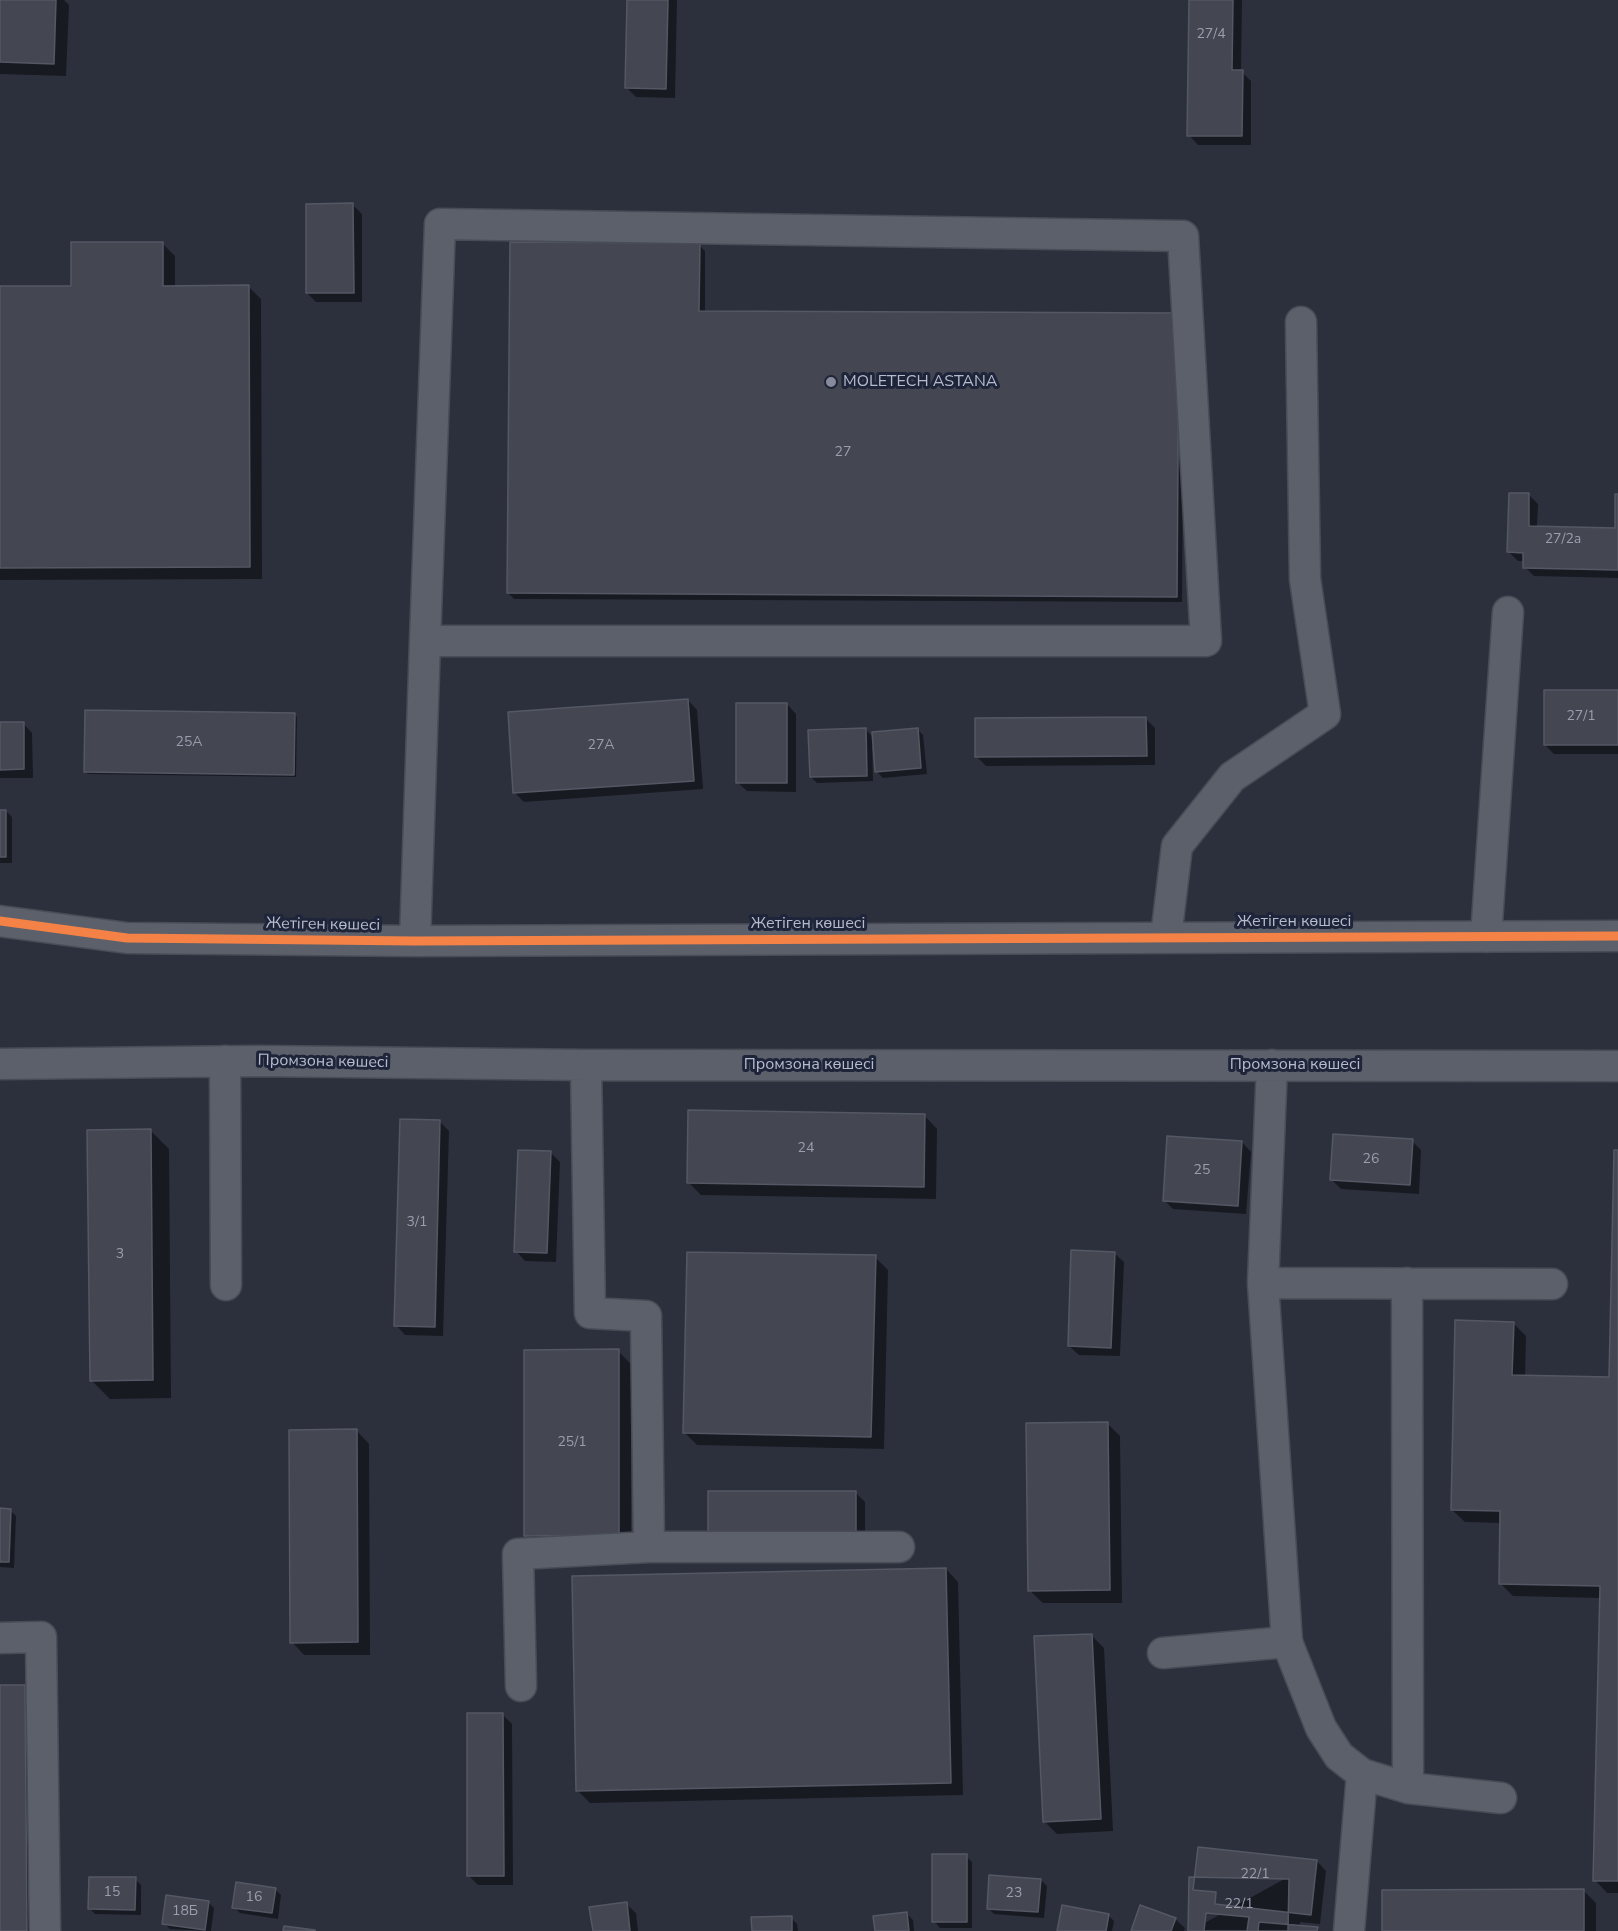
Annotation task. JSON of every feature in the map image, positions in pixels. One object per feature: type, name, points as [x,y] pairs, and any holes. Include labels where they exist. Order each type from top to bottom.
[{"type":"street","points":[[415,942],[425,641],[440,224],[1184,236],[1206,641],[425,641]]},
{"type":"street","points":[[1166,937],[1177,846],[1232,777],[1325,714],[1305,579],[1301,322]]},
{"type":"street","points":[[1486,937],[1508,612]]},
{"type":"street","name":"Жетіген көшесі","points":[[0,921],[127,938],[415,942],[1618,936]]},
{"type":"street","points":[[225,1062],[226,1285]]},
{"type":"street","name":"Промзона көшесі","points":[[0,1064],[225,1062],[586,1065],[1618,1066]]},
{"type":"street","points":[[586,1065],[590,1313],[646,1316],[649,1546]]},
{"type":"street","points":[[1272,1065],[1263,1283],[1287,1642],[1321,1728],[1339,1756],[1362,1774],[1408,1788],[1501,1798]]},
{"type":"street","points":[[1263,1283],[1552,1284]]},
{"type":"street","points":[[1407,1283],[1408,1788]]},
{"type":"street","points":[[521,1686],[518,1554],[649,1546],[899,1547]]},
{"type":"street","points":[[0,1638],[41,1637],[45,1931]]},
{"type":"street","points":[[1162,1653],[1287,1642]]},
{"type":"street","points":[[1349,1931],[1362,1774]]},
{"type":"building","points":[[0,0],[56,0],[54,64],[0,62]]},
{"type":"building","points":[[627,0],[668,0],[666,89],[625,88]]},
{"type":"building","points":[[1189,0],[1233,0],[1232,70],[1243,70],[1242,136],[1187,136]]},
{"type":"building","points":[[353,203],[354,293],[306,293],[306,204]]},
{"type":"building","points":[[71,242],[163,242],[163,286],[249,285],[250,567],[0,568],[0,286],[71,286]]},
{"type":"building","points":[[510,242],[700,243],[699,311],[1179,313],[1177,597],[507,593]]},
{"type":"building","points":[[1509,493],[1529,493],[1529,526],[1615,528],[1615,494],[1618,494],[1618,570],[1523,568],[1523,553],[1507,552]]},
{"type":"building","points":[[1544,690],[1618,690],[1618,745],[1544,745]]},
{"type":"building","points":[[688,699],[694,781],[513,793],[508,712]]},
{"type":"building","points":[[736,703],[787,703],[787,783],[736,783]]},
{"type":"building","points":[[85,710],[295,713],[294,775],[84,772]]},
{"type":"building","points":[[1146,717],[1147,756],[975,757],[975,718]]},
{"type":"building","points":[[0,722],[24,722],[24,769],[0,770]]},
{"type":"building","points":[[866,728],[867,776],[810,777],[808,730]]},
{"type":"building","points":[[918,728],[921,768],[875,772],[872,732]]},
{"type":"building","points":[[0,810],[6,810],[6,857],[0,857]]},
{"type":"building","points":[[688,1110],[925,1114],[924,1187],[687,1183]]},
{"type":"building","points":[[400,1119],[440,1120],[435,1327],[394,1326]]},
{"type":"building","points":[[151,1129],[153,1380],[90,1381],[87,1130]]},
{"type":"building","points":[[1333,1134],[1413,1139],[1410,1185],[1330,1180]]},
{"type":"building","points":[[1167,1136],[1242,1141],[1238,1206],[1163,1201]]},
{"type":"building","points":[[518,1150],[551,1151],[547,1253],[514,1252]]},
{"type":"building","points":[[1614,1150],[1618,1150],[1618,1881],[1593,1881],[1600,1586],[1499,1584],[1500,1511],[1451,1510],[1455,1320],[1514,1322],[1512,1375],[1609,1377]]},
{"type":"building","points":[[1071,1250],[1115,1252],[1111,1348],[1068,1346]]},
{"type":"building","points":[[687,1252],[876,1255],[871,1437],[683,1433]]},
{"type":"building","points":[[619,1349],[619,1535],[524,1536],[524,1350]]},
{"type":"building","points":[[1108,1422],[1110,1590],[1028,1591],[1026,1423]]},
{"type":"building","points":[[357,1429],[358,1642],[290,1643],[289,1430]]},
{"type":"building","points":[[708,1491],[856,1491],[856,1543],[708,1542]]},
{"type":"building","points":[[0,1508],[11,1509],[9,1562],[0,1562]]},
{"type":"building","points":[[946,1568],[951,1783],[576,1791],[572,1576]]},
{"type":"building","points":[[1092,1634],[1101,1819],[1043,1822],[1034,1636]]},
{"type":"building","points":[[0,1685],[25,1685],[27,1931],[0,1931]]},
{"type":"building","points":[[467,1713],[503,1713],[504,1876],[467,1876]]},
{"type":"building","points":[[1198,1847],[1317,1860],[1311,1915],[1215,1904],[1216,1892],[1193,1890]]},
{"type":"building","points":[[932,1854],[967,1854],[967,1922],[932,1922]]},
{"type":"building","points":[[989,1875],[1041,1879],[1038,1912],[987,1909]]},
{"type":"building","points":[[89,1877],[136,1877],[135,1910],[88,1909]]},
{"type":"building","points":[[1189,1877],[1289,1879],[1288,1931],[1188,1931]]},
{"type":"building","points":[[236,1882],[276,1888],[272,1913],[232,1908]]},
{"type":"building","points":[[1584,1889],[1584,1931],[1382,1931],[1382,1890]]},
{"type":"building","points":[[166,1895],[209,1901],[205,1930],[162,1924]]},
{"type":"building","points":[[627,1902],[630,1931],[593,1931],[589,1907]]},
{"type":"building","points":[[1062,1905],[1109,1914],[1106,1931],[1057,1931]]},
{"type":"building","points":[[1140,1905],[1176,1918],[1171,1931],[1131,1931]]},
{"type":"building","points":[[907,1912],[909,1931],[875,1931],[873,1916]]},
{"type":"building","points":[[1206,1913],[1249,1917],[1247,1931],[1204,1931]]},
{"type":"building","points":[[792,1916],[792,1931],[752,1931],[751,1917]]},
{"type":"building","points":[[1259,1922],[1318,1927],[1317,1931],[1258,1931]]},
{"type":"building","points":[[284,1926],[315,1930],[315,1931],[283,1931]]},
{"type":"cycle path","points":[[0,921],[127,938],[415,941],[1618,936]]},
{"type":"place","name":"MOLETECH ASTANA","points":[[831,382]]}]
